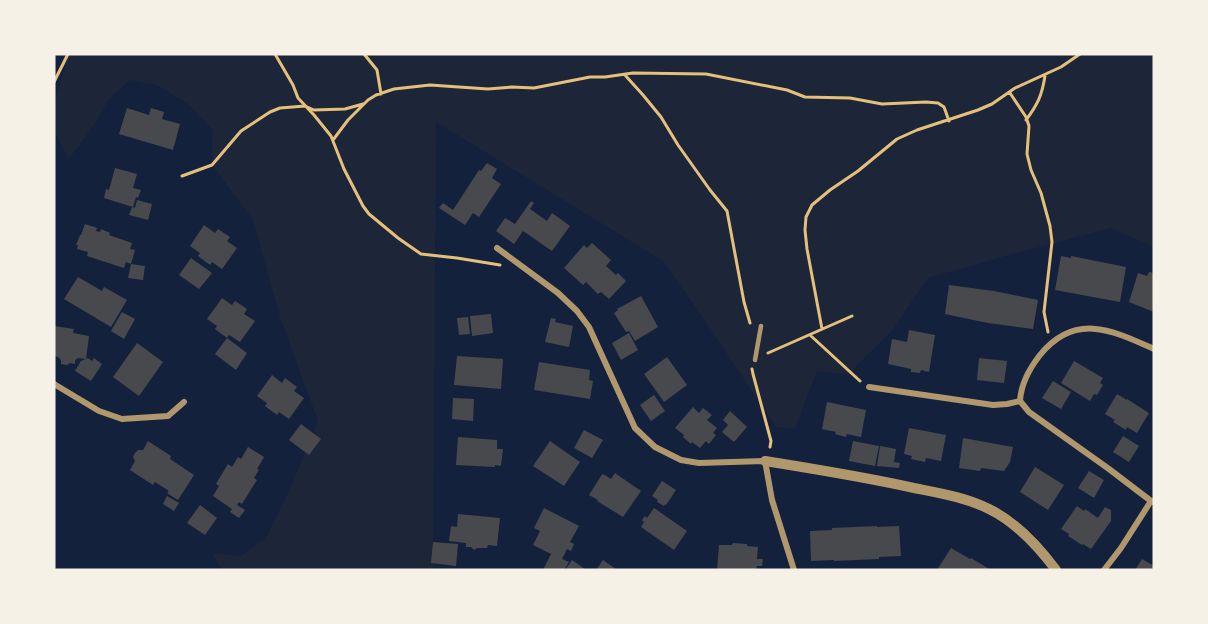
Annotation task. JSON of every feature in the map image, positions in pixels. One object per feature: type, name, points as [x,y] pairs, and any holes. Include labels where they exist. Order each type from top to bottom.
[{"type":"street","points":[[497,248],[577,310],[589,327],[635,428],[655,447],[681,460],[699,463],[765,461],[882,481],[964,499],[991,509],[1022,531],[1056,570]]},
{"type":"street","points":[[1104,570],[1153,502],[1029,412],[1020,401],[1021,388],[1030,367],[1044,350],[1064,334],[1080,328],[1101,328],[1154,349]]},
{"type":"street","points":[[54,384],[99,411],[122,419],[168,416],[184,402]]},
{"type":"street","points":[[869,387],[993,405],[1020,401]]},
{"type":"street","points":[[765,461],[772,500],[794,570]]},
{"type":"lane","points":[[755,360],[760,326]]},
{"type":"path","points":[[54,82],[68,54]]},
{"type":"path","points":[[274,54],[293,85],[298,98],[333,140],[344,169],[363,206],[377,221],[421,254],[457,258],[495,266],[520,265]]},
{"type":"path","points":[[364,54],[377,70],[381,94]]},
{"type":"path","points":[[822,329],[806,239],[806,217],[812,205],[897,139],[992,104],[1016,88],[1077,58],[1080,54]]},
{"type":"path","points":[[333,140],[348,120],[375,95],[394,89],[430,85],[488,89],[534,88],[590,77],[633,73],[706,74],[786,90],[805,97],[850,98],[882,104],[926,102],[944,107],[949,121]]},
{"type":"path","points":[[624,74],[661,117],[678,146],[727,211],[744,302],[752,329],[759,333]]},
{"type":"path","points":[[1026,120],[1043,93],[1045,75]]},
{"type":"path","points":[[1010,92],[1029,126],[1027,154],[1050,226],[1052,242],[1044,312],[1049,334],[1054,341]]},
{"type":"path","points":[[182,176],[212,165],[241,131],[256,120],[280,108],[305,106],[314,110],[332,110],[365,104]]},
{"type":"path","points":[[765,461],[771,441],[753,374],[752,367],[755,360],[852,316]]},
{"type":"path","points":[[810,335],[869,387]]},
{"type":"shaded area","points":[[69,54],[1154,54],[1154,247],[1111,228],[928,278],[891,332],[857,365],[851,375],[817,371],[795,429],[776,427],[663,261],[436,122],[433,570],[222,570],[212,553],[241,556],[266,538],[290,489],[318,421],[280,317],[253,220],[212,165],[213,130],[188,104],[157,85],[130,80],[109,99],[94,125],[69,159],[56,135],[54,104]]},
{"type":"building","points":[[127,108],[149,115],[151,108],[164,112],[162,119],[180,124],[173,150],[119,134]]},
{"type":"building","points":[[487,163],[497,169],[492,178],[501,184],[479,217],[473,213],[465,225],[439,208],[443,203],[453,210],[479,170],[481,171]]},
{"type":"building","points":[[115,168],[137,174],[133,188],[141,190],[133,207],[104,198],[106,189],[109,190]]},
{"type":"building","points":[[137,200],[152,204],[148,220],[129,215],[132,207],[135,208]]},
{"type":"building","points":[[531,201],[534,203],[530,209],[547,221],[552,213],[570,226],[552,251],[523,231],[514,244],[496,231],[505,218],[515,224]]},
{"type":"building","points":[[85,224],[97,228],[96,231],[100,232],[101,229],[110,233],[109,235],[132,243],[130,249],[135,250],[131,264],[126,262],[124,268],[87,256],[88,252],[77,249],[78,245],[76,245]]},
{"type":"building","points":[[204,225],[215,233],[218,229],[230,237],[227,241],[237,248],[222,269],[212,262],[210,265],[198,256],[200,253],[190,246]]},
{"type":"building","points":[[592,243],[611,260],[606,266],[626,281],[609,299],[601,292],[598,294],[586,282],[583,285],[564,268],[584,245],[587,248]]},
{"type":"building","points":[[1061,256],[1126,267],[1120,302],[1055,290]]},
{"type":"building","points":[[191,258],[212,273],[199,289],[179,275]]},
{"type":"building","points":[[131,264],[145,266],[143,280],[128,278]]},
{"type":"building","points":[[1149,272],[1154,273],[1154,312],[1129,302],[1138,273],[1147,276]]},
{"type":"building","points":[[78,277],[102,291],[104,287],[127,300],[111,327],[64,299]]},
{"type":"building","points":[[949,285],[1038,300],[1033,329],[945,314]]},
{"type":"building","points":[[641,296],[658,327],[635,341],[629,331],[626,332],[614,313]]},
{"type":"building","points":[[222,298],[232,305],[235,301],[247,309],[244,314],[255,321],[240,342],[229,335],[227,338],[215,329],[217,326],[207,319]]},
{"type":"building","points":[[122,312],[135,319],[124,339],[111,331]]},
{"type":"building","points":[[491,314],[493,333],[472,336],[470,316]]},
{"type":"building","points":[[468,317],[470,334],[459,335],[457,318]]},
{"type":"building","points":[[551,318],[556,319],[555,322],[573,326],[569,347],[545,342]]},
{"type":"building","points":[[54,326],[74,329],[73,333],[89,336],[86,359],[78,358],[75,364],[61,364],[61,360],[54,356]]},
{"type":"building","points":[[909,330],[935,335],[929,372],[921,370],[920,373],[911,372],[911,369],[888,364],[892,339],[907,342]]},
{"type":"building","points":[[629,333],[638,350],[621,360],[612,343]]},
{"type":"building","points":[[227,338],[247,353],[236,370],[215,354]]},
{"type":"building","points":[[137,343],[163,362],[139,396],[113,377]]},
{"type":"building","points":[[457,356],[503,359],[501,389],[454,385]]},
{"type":"building","points":[[667,357],[687,385],[664,402],[644,374]]},
{"type":"building","points":[[88,358],[92,361],[94,358],[102,364],[91,381],[75,371],[81,361]]},
{"type":"building","points":[[979,358],[1007,361],[1004,383],[977,380]]},
{"type":"building","points":[[1074,361],[1103,378],[1100,383],[1103,385],[1090,401],[1061,383]]},
{"type":"building","points":[[539,362],[590,370],[589,380],[593,381],[590,399],[534,390]]},
{"type":"building","points":[[272,375],[282,383],[285,378],[297,387],[294,391],[304,398],[289,419],[279,412],[277,415],[265,406],[267,403],[257,396]]},
{"type":"building","points":[[1053,381],[1071,392],[1061,409],[1042,398]]},
{"type":"building","points":[[1117,394],[1149,413],[1137,433],[1127,427],[1126,430],[1105,414]]},
{"type":"building","points":[[654,395],[665,411],[651,421],[640,405]]},
{"type":"building","points":[[453,398],[474,399],[473,421],[452,419]]},
{"type":"building","points":[[827,402],[866,410],[861,437],[847,434],[846,437],[822,429]]},
{"type":"building","points":[[693,407],[699,413],[703,408],[712,415],[707,420],[717,428],[713,433],[716,435],[709,444],[706,441],[700,448],[692,442],[691,444],[675,428]]},
{"type":"building","points":[[730,411],[747,427],[734,442],[722,432],[728,425],[723,420]]},
{"type":"building","points":[[301,424],[321,439],[309,455],[289,440]]},
{"type":"building","points":[[909,428],[946,435],[941,461],[926,458],[925,462],[911,459],[912,456],[904,454]]},
{"type":"building","points":[[584,430],[603,440],[592,458],[574,448]]},
{"type":"building","points":[[1123,436],[1139,446],[1129,462],[1113,452]]},
{"type":"building","points":[[458,437],[497,440],[497,449],[503,449],[501,466],[456,465]]},
{"type":"building","points":[[963,438],[1013,447],[1010,462],[1004,471],[959,468]]},
{"type":"building","points":[[148,441],[194,475],[178,500],[155,482],[153,485],[130,470],[135,461],[133,457],[135,453],[143,450]]},
{"type":"building","points":[[550,441],[580,462],[564,486],[533,466]]},
{"type":"building","points":[[853,441],[879,446],[875,466],[849,461]]},
{"type":"building","points":[[880,446],[896,449],[894,462],[900,463],[899,468],[877,466]]},
{"type":"building","points":[[248,447],[264,457],[254,478],[257,480],[242,504],[239,502],[237,505],[245,510],[239,518],[230,512],[232,509],[213,496],[219,486],[216,484],[228,464],[232,467],[238,457],[241,459]]},
{"type":"building","points":[[1035,467],[1064,485],[1048,510],[1020,492]]},
{"type":"building","points":[[1089,471],[1104,480],[1094,498],[1078,488]]},
{"type":"building","points":[[615,473],[641,491],[623,517],[589,495],[603,474],[611,479]]},
{"type":"building","points":[[662,481],[676,490],[664,506],[652,496]]},
{"type":"building","points":[[167,496],[179,503],[174,511],[163,504]]},
{"type":"building","points":[[200,505],[217,518],[205,535],[187,523]]},
{"type":"building","points":[[1077,506],[1098,518],[1105,507],[1111,510],[1111,521],[1091,549],[1068,536],[1069,534],[1061,529]]},
{"type":"building","points":[[544,508],[579,526],[570,542],[574,544],[571,551],[567,549],[562,559],[569,562],[564,570],[543,570],[551,554],[533,545],[540,531],[534,528]]},
{"type":"building","points":[[654,508],[687,531],[674,550],[641,527],[644,522],[642,520],[645,516],[647,518]]},
{"type":"building","points":[[458,514],[500,518],[497,546],[488,545],[487,548],[474,550],[466,547],[466,543],[449,541],[451,526],[457,527]]},
{"type":"building","points":[[899,526],[901,556],[811,561],[810,531]]},
{"type":"building","points":[[433,542],[458,544],[456,566],[431,563]]},
{"type":"building","points":[[733,543],[758,547],[757,559],[763,559],[762,566],[757,566],[756,570],[717,570],[719,545],[732,545]]},
{"type":"building","points":[[951,548],[971,558],[991,570],[937,570]]},
{"type":"building","points":[[1142,559],[1154,566],[1154,570],[1135,570]]},
{"type":"building","points":[[572,560],[586,570],[565,570]]},
{"type":"building","points":[[603,560],[617,570],[596,570]]}]
